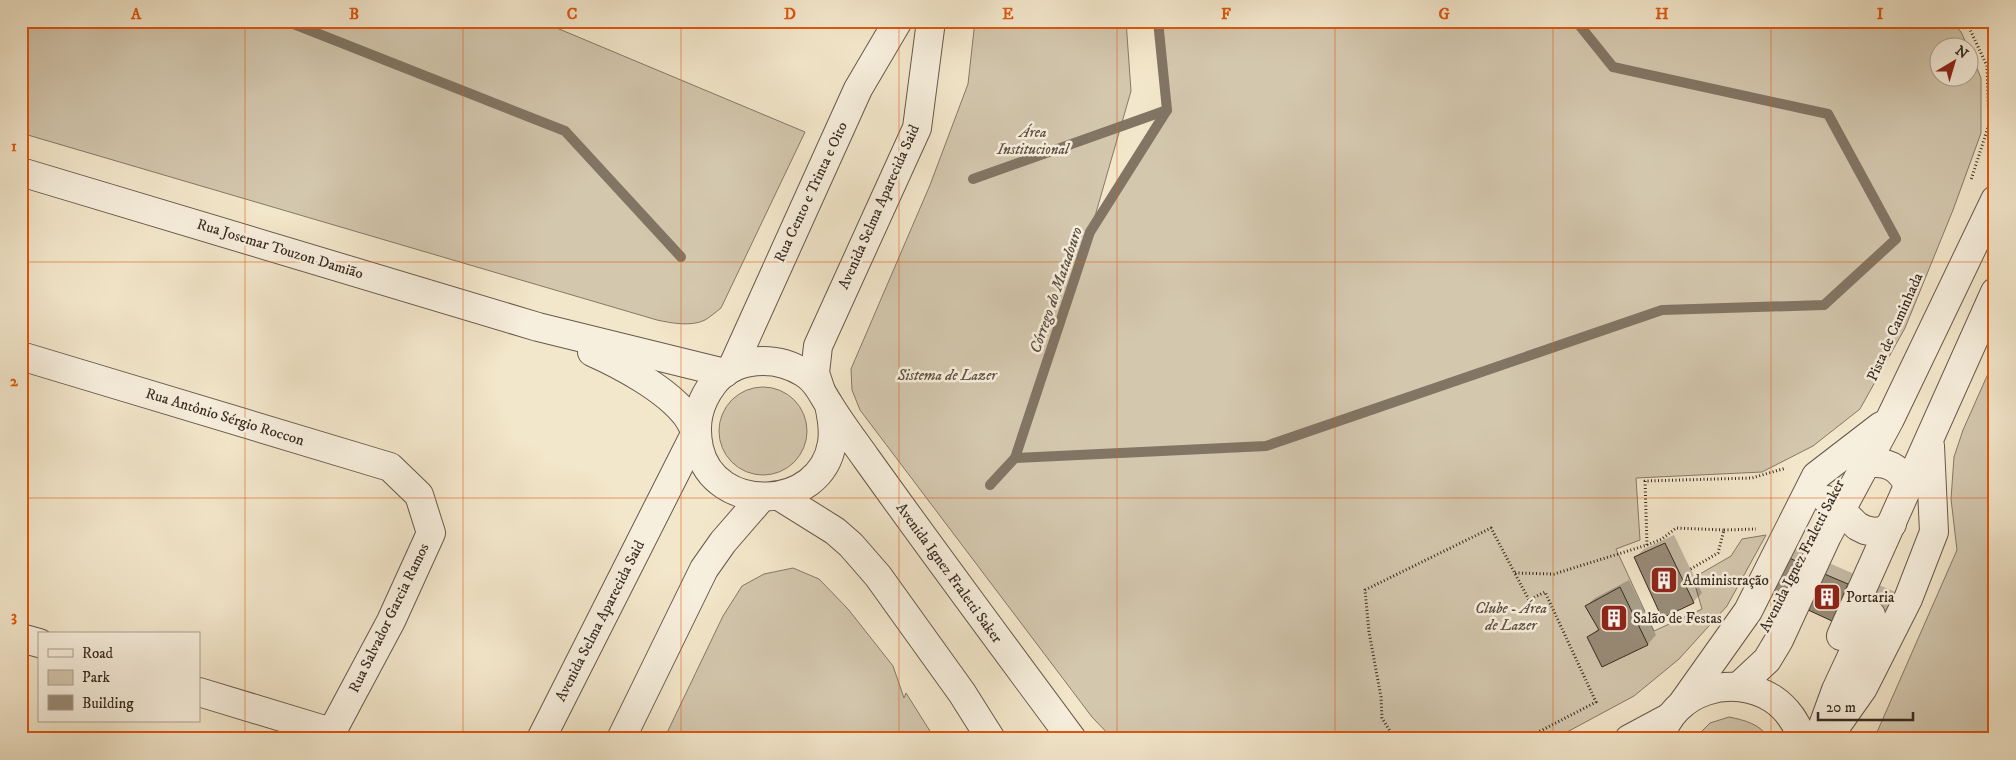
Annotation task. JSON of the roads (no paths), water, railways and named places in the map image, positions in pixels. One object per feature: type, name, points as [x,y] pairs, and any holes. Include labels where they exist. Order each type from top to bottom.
[{"type":"street","name":"Rua Cento e Trinta e Oito","points":[[728,371],[858,89],[898,21]]},
{"type":"street","name":"Avenida Selma Aparecida Said","points":[[824,396],[815,373],[818,346],[917,128],[931,21]]},
{"type":"street","name":"Rua Josemar Touzon Damião","points":[[21,172],[538,327],[728,371]]},
{"type":"street","name":"Avenida Ignez Fraletti Saker","points":[[1629,739],[1671,720],[1696,695],[1711,689],[1728,677],[1746,659],[1768,624],[1824,494],[1866,464],[1890,419],[1995,200]]},
{"type":"street","points":[[1841,636],[1995,292]]},
{"type":"street","name":"Rua Josemar Touzon Damião","points":[[538,327],[611,361],[643,379],[686,415],[696,432]]},
{"type":"street","name":"Rua Antônio Sérgio Roccon","points":[[21,356],[390,467],[419,495]]},
{"type":"street","points":[[621,739],[704,569],[723,542],[770,497],[797,490],[813,478],[825,463],[832,444],[833,424],[824,396],[806,374],[789,365],[770,360],[750,362],[728,371],[716,379],[705,395],[698,413],[696,432],[700,451],[709,469],[722,483],[739,493],[770,497],[835,531],[851,545],[878,576],[962,693],[991,739]]},
{"type":"street","name":"Avenida Ignez Fraletti Saker","points":[[824,396],[1003,647],[1072,739]]},
{"type":"street","name":"Avenida Ignez Fraletti Saker","points":[[1671,720],[1748,611],[1824,494],[1839,480],[1890,419]]},
{"type":"street","name":"Avenida Selma Aparecida Said","points":[[541,739],[696,432]]},
{"type":"street","points":[[1818,739],[1840,682],[1915,519],[1929,442]]},
{"type":"street","points":[[1827,739],[1863,688],[1908,599],[1934,532],[1929,442]]},
{"type":"street","points":[[1866,464],[1878,461],[1887,463],[1905,478],[1909,487]]},
{"type":"street","name":"Avenida Selma Aparecida Said","points":[[659,503],[682,486],[691,482],[722,483]]},
{"type":"street","name":"Avenida Ignez Fraletti Saker","points":[[1824,494],[1857,526],[1865,530],[1883,531],[1892,524]]},
{"type":"street","name":"Avenida Ignez Fraletti Saker","points":[[1738,687],[1767,660],[1779,640],[1824,494]]},
{"type":"street","name":"Rua Salvador Garcia Ramos","points":[[329,735],[391,621],[431,532],[419,495]]},
{"type":"street","points":[[21,638],[38,643]]},
{"type":"street","name":"Avenida Ignez Fraletti Saker","points":[[1711,689],[1738,687],[1760,692],[1774,700],[1787,711],[1797,724],[1803,739]]},
{"type":"street","points":[[200,692],[329,735]]},
{"type":"waterway","points":[[286,21],[565,131],[681,257]]},
{"type":"waterway","name":"Córrego do Matadouro","points":[[990,485],[1015,458],[1090,232],[1167,110],[1158,21]]},
{"type":"waterway","points":[[1015,458],[1266,446],[1662,310],[1824,305],[1896,239],[1828,114],[1613,67],[1576,21]]},
{"type":"waterway","points":[[973,179],[1167,110]]},
{"type":"place","name":"Administração","points":[[1664,580]]},
{"type":"place","name":"Portaria","points":[[1827,597]]},
{"type":"place","name":"Salão de Festas","points":[[1614,618]]},
{"type":"park label","name":"Área Institucional","points":[[1033,140]]},
{"type":"park label","name":"Sistema de Lazer","points":[[947,375]]},
{"type":"park label","name":"Clube - Área de Lazer","points":[[1511,616]]}]
